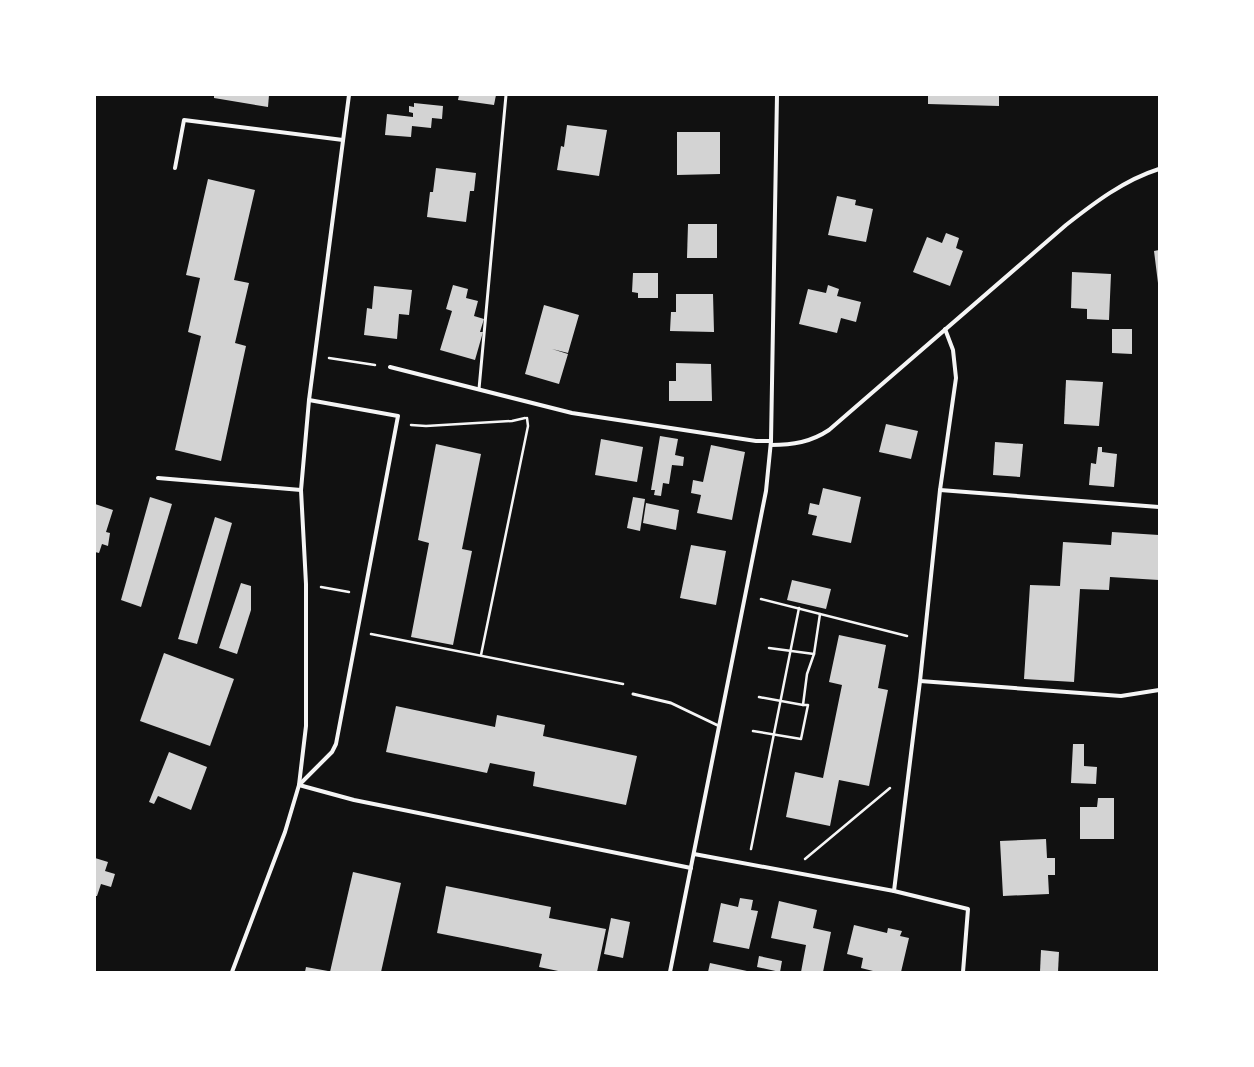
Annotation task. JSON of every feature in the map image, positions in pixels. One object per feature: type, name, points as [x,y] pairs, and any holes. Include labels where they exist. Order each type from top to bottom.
[{"type":"street","points":[[232,972],[285,832],[299,785],[306,726],[306,584],[301,490],[310,400],[349,95]]},
{"type":"street","points":[[670,972],[763,509],[771,443],[776,95]]},
{"type":"street","points":[[175,168],[184,120],[343,140]]},
{"type":"street","points":[[390,367],[572,413],[756,441],[794,444],[818,437],[840,420],[1035,251],[1097,201],[1129,181],[1159,169]]},
{"type":"street","points":[[894,890],[920,680],[940,490],[956,378],[953,350],[945,329]]},
{"type":"street","points":[[299,785],[332,752],[336,744],[398,416],[310,400]]},
{"type":"street","points":[[158,478],[301,490]]},
{"type":"street","points":[[940,490],[1159,507]]},
{"type":"street","points":[[920,680],[1121,696],[1159,690]]},
{"type":"street","points":[[299,785],[354,800],[691,868]]},
{"type":"street","points":[[694,854],[894,890],[968,909],[963,972]]},
{"type":"lane","points":[[479,389],[506,95]]},
{"type":"lane","points":[[633,694],[671,703],[719,726]]},
{"type":"path","points":[[316,356],[390,367]]},
{"type":"path","points":[[396,424],[426,426],[512,421],[527,418],[543,406]]},
{"type":"path","points":[[481,655],[528,426],[527,418]]},
{"type":"path","points":[[306,584],[364,595]]},
{"type":"path","points":[[761,599],[907,636]]},
{"type":"path","points":[[750,852],[799,608]]},
{"type":"path","points":[[803,704],[807,674],[814,654],[820,614]]},
{"type":"path","points":[[357,631],[622,683]]},
{"type":"path","points":[[769,648],[814,654]]},
{"type":"path","points":[[753,731],[801,739],[808,705],[759,697]]},
{"type":"path","points":[[803,861],[892,786]]},
{"type":"building","points":[[214,95],[269,95],[268,107],[214,98]]},
{"type":"building","points":[[459,95],[496,95],[494,105],[458,100]]},
{"type":"building","points":[[928,95],[999,95],[999,106],[928,104]]},
{"type":"building","points":[[414,103],[443,106],[442,119],[432,118],[431,128],[412,126],[411,137],[385,135],[387,114],[413,117],[413,113],[409,112],[409,106],[414,107]]},
{"type":"building","points":[[567,125],[607,130],[599,176],[557,170],[561,146],[564,147]]},
{"type":"building","points":[[677,132],[720,132],[720,174],[677,175]]},
{"type":"building","points":[[436,168],[476,173],[474,191],[470,191],[466,222],[427,217],[430,192],[433,192]]},
{"type":"building","points":[[208,179],[255,190],[234,280],[249,283],[235,343],[246,346],[221,461],[175,450],[201,336],[188,332],[200,278],[186,275]]},
{"type":"building","points":[[837,196],[856,200],[855,205],[873,209],[866,242],[828,235]]},
{"type":"building","points":[[688,224],[717,224],[717,258],[687,258]]},
{"type":"building","points":[[946,233],[959,238],[956,248],[963,251],[950,286],[913,272],[927,237],[942,243]]},
{"type":"building","points":[[1159,250],[1159,283],[1158,283],[1154,251]]},
{"type":"building","points":[[1072,272],[1111,274],[1109,320],[1087,319],[1087,309],[1071,308]]},
{"type":"building","points":[[633,273],[658,273],[658,298],[638,298],[638,293],[632,292]]},
{"type":"building","points":[[453,285],[468,289],[466,298],[478,301],[474,316],[484,319],[480,332],[483,332],[475,360],[440,350],[452,311],[446,309]]},
{"type":"building","points":[[828,285],[839,289],[837,296],[861,302],[856,322],[841,318],[837,333],[799,324],[808,289],[826,293]]},
{"type":"building","points":[[374,286],[412,290],[409,315],[399,314],[397,339],[364,335],[367,308],[372,309]]},
{"type":"building","points":[[676,294],[713,294],[714,332],[670,331],[671,312],[676,312]]},
{"type":"building","points":[[544,305],[579,315],[568,353],[552,349],[568,354],[559,384],[525,374]]},
{"type":"building","points":[[1112,329],[1132,329],[1132,354],[1112,353]]},
{"type":"building","points":[[676,363],[711,364],[712,401],[669,401],[669,381],[676,381]]},
{"type":"building","points":[[1066,380],[1103,382],[1099,426],[1064,424]]},
{"type":"building","points":[[886,424],[918,431],[911,459],[879,452]]},
{"type":"building","points":[[660,436],[678,439],[675,455],[684,457],[683,466],[672,465],[669,484],[663,483],[661,496],[654,495],[655,490],[651,490]]},
{"type":"building","points":[[601,439],[643,447],[637,482],[595,475]]},
{"type":"building","points":[[995,442],[1023,444],[1020,477],[993,475]]},
{"type":"building","points":[[436,444],[481,454],[462,549],[472,551],[453,645],[411,637],[429,543],[418,540]]},
{"type":"building","points":[[711,445],[745,452],[732,520],[697,513],[701,495],[691,493],[693,480],[703,482]]},
{"type":"building","points":[[1098,447],[1102,447],[1102,452],[1117,454],[1114,487],[1089,485],[1091,463],[1096,464]]},
{"type":"building","points":[[823,488],[861,497],[851,543],[812,535],[817,516],[808,514],[810,503],[819,505]]},
{"type":"building","points":[[150,497],[172,504],[141,607],[121,600]]},
{"type":"building","points":[[633,497],[645,499],[640,531],[627,528]]},
{"type":"building","points":[[646,503],[679,510],[676,530],[643,523]]},
{"type":"building","points":[[95,504],[113,510],[106,532],[110,533],[108,546],[102,544],[99,553],[95,552]]},
{"type":"building","points":[[215,517],[232,523],[197,644],[178,639]]},
{"type":"building","points":[[1112,532],[1159,535],[1159,580],[1110,577],[1109,590],[1080,589],[1074,682],[1024,679],[1030,585],[1060,586],[1063,542],[1111,545]]},
{"type":"building","points":[[691,545],[726,551],[716,605],[680,598]]},
{"type":"building","points":[[792,580],[831,589],[826,609],[787,600]]},
{"type":"building","points":[[241,583],[251,586],[251,610],[237,654],[219,648]]},
{"type":"building","points":[[839,635],[886,645],[878,688],[888,690],[869,786],[839,780],[830,826],[786,817],[795,772],[823,778],[842,685],[829,682]]},
{"type":"building","points":[[164,653],[234,679],[210,746],[140,721]]},
{"type":"building","points":[[396,706],[495,727],[497,715],[545,725],[543,736],[637,756],[626,805],[533,786],[535,772],[490,763],[487,773],[386,752]]},
{"type":"building","points":[[1073,744],[1084,744],[1084,766],[1097,767],[1096,784],[1071,783]]},
{"type":"building","points":[[169,752],[207,767],[191,810],[158,796],[154,804],[149,802]]},
{"type":"building","points":[[1098,798],[1114,798],[1114,839],[1080,839],[1080,807],[1097,807]]},
{"type":"building","points":[[1046,839],[1047,858],[1055,858],[1055,875],[1048,875],[1049,894],[1003,896],[1000,841]]},
{"type":"building","points":[[95,858],[108,862],[105,871],[115,874],[111,887],[101,884],[97,896],[95,896]]},
{"type":"building","points":[[353,872],[401,883],[381,972],[330,972]]},
{"type":"building","points":[[446,886],[551,907],[549,918],[606,929],[597,972],[563,972],[539,967],[542,954],[437,933]]},
{"type":"building","points":[[740,898],[753,900],[751,910],[758,911],[749,949],[713,942],[721,903],[738,907]]},
{"type":"building","points":[[779,901],[817,910],[813,928],[831,932],[823,972],[801,972],[806,945],[771,938]]},
{"type":"building","points":[[611,918],[630,922],[623,958],[604,954]]},
{"type":"building","points":[[854,925],[887,933],[888,928],[902,931],[900,936],[909,938],[901,972],[877,972],[861,968],[863,958],[847,954]]},
{"type":"building","points":[[1041,950],[1059,952],[1058,972],[1040,972]]},
{"type":"building","points":[[759,956],[782,961],[780,972],[757,967]]},
{"type":"building","points":[[710,963],[747,971],[747,972],[708,972]]},
{"type":"building","points":[[306,967],[328,971],[328,972],[305,972]]}]
